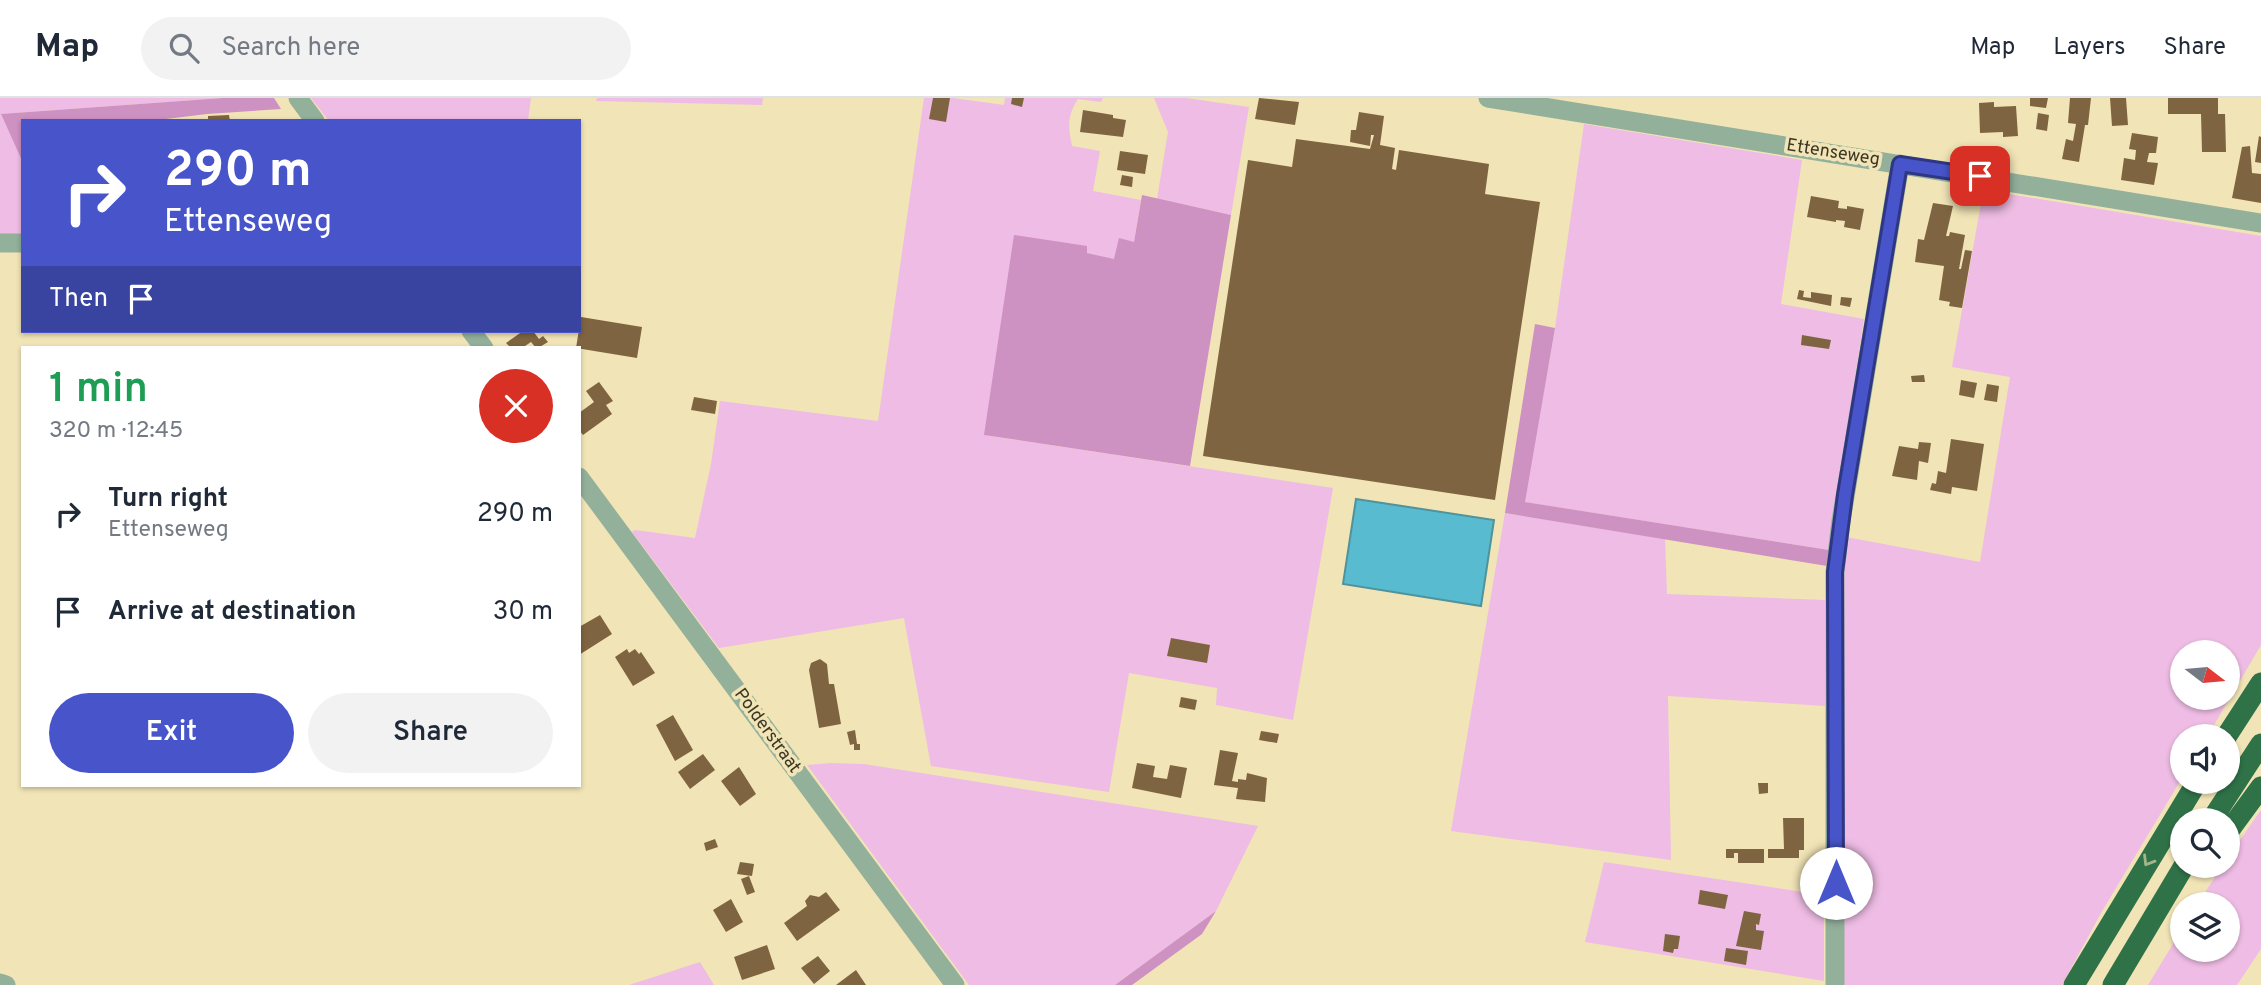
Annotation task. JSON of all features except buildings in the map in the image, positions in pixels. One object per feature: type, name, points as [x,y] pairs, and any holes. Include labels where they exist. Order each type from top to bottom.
[{"type":"highway","points":[[2234,724],[2261,683]]},
{"type":"highway","points":[[2219,808],[2261,744]]},
{"type":"highway","points":[[2240,816],[2261,787]]},
{"type":"highway","points":[[2074,985],[2190,794]]},
{"type":"highway","points":[[2113,985],[2177,878]]},
{"type":"highway","points":[[2135,946],[2190,878]]},
{"type":"street","points":[[298,98],[314,119]]},
{"type":"street","name":"Ettenseweg","points":[[1488,98],[2261,223]]},
{"type":"street","points":[[1835,985],[1833,590],[1841,521],[1900,164]]},
{"type":"street","points":[[0,243],[21,243]]},
{"type":"street","name":"Polderstraat","points":[[581,480],[955,985]]},
{"type":"street","points":[[0,984],[5,985]]},
{"type":"shaded area","points":[[0,98],[223,98],[1,114],[21,159],[21,235],[0,235]]},
{"type":"shaded area","points":[[223,98],[274,98],[281,109],[166,119],[21,119],[21,159],[1,114]]},
{"type":"shaded area","points":[[311,98],[531,98],[528,119],[327,119]]},
{"type":"shaded area","points":[[597,98],[763,98],[762,105],[596,101]]},
{"type":"shaded area","points":[[924,98],[953,98],[1004,105],[1005,98],[1103,98],[1101,102],[1078,99],[1069,122],[1072,146],[1100,151],[1093,191],[1141,200],[1134,242],[1114,259],[1087,253],[1087,247],[984,435],[1333,488],[1293,720],[1216,705],[1217,688],[1129,673],[1109,792],[931,766],[904,618],[719,648],[632,532],[635,530],[695,538],[711,464],[720,401],[878,421]]},
{"type":"shaded area","points":[[1154,98],[1186,98],[1249,107],[1231,215],[1157,199],[1168,132]]},
{"type":"shaded area","points":[[1584,124],[1802,160],[1781,304],[1864,319],[1829,550],[1524,502],[1555,328]]},
{"type":"shaded area","points":[[1985,190],[2261,236],[2261,645],[2240,681],[2240,640],[2170,640],[2170,710],[2223,710],[2215,724],[2170,724],[2170,794],[2172,794],[2101,913],[2062,985],[1840,985],[1842,557],[1846,537],[1980,562],[2010,377],[1952,367]]},
{"type":"shaded area","points":[[1142,195],[1231,215],[1190,466],[984,435],[1014,235],[1087,246],[1087,253],[1114,259],[1119,238],[1134,242]]},
{"type":"shaded area","points":[[1535,324],[1555,328],[1525,502],[1829,550],[1827,566],[1505,513]]},
{"type":"shaded area","points":[[1505,513],[1665,539],[1667,594],[1825,600],[1825,706],[1668,696],[1671,860],[1451,831]]},
{"type":"shaded area","points":[[864,764],[1258,826],[1216,911],[1115,985],[969,985],[807,765]]},
{"type":"shaded area","points":[[2261,810],[2261,949],[2237,985],[2148,985],[2170,949],[2170,962],[2240,962],[2240,892],[2205,892],[2214,878],[2240,878],[2240,840]]},
{"type":"shaded area","points":[[1604,862],[1817,894],[1824,901],[1824,981],[1585,942]]},
{"type":"shaded area","points":[[1216,911],[1202,934],[1132,985],[1115,985]]},
{"type":"shaded area","points":[[700,962],[714,985],[629,985]]},
{"type":"water","points":[[1356,499],[1494,520],[1481,606],[1343,584]]},
{"type":"route","points":[[1836,883],[1833,590],[1845,495],[1900,164],[1980,176]]}]
